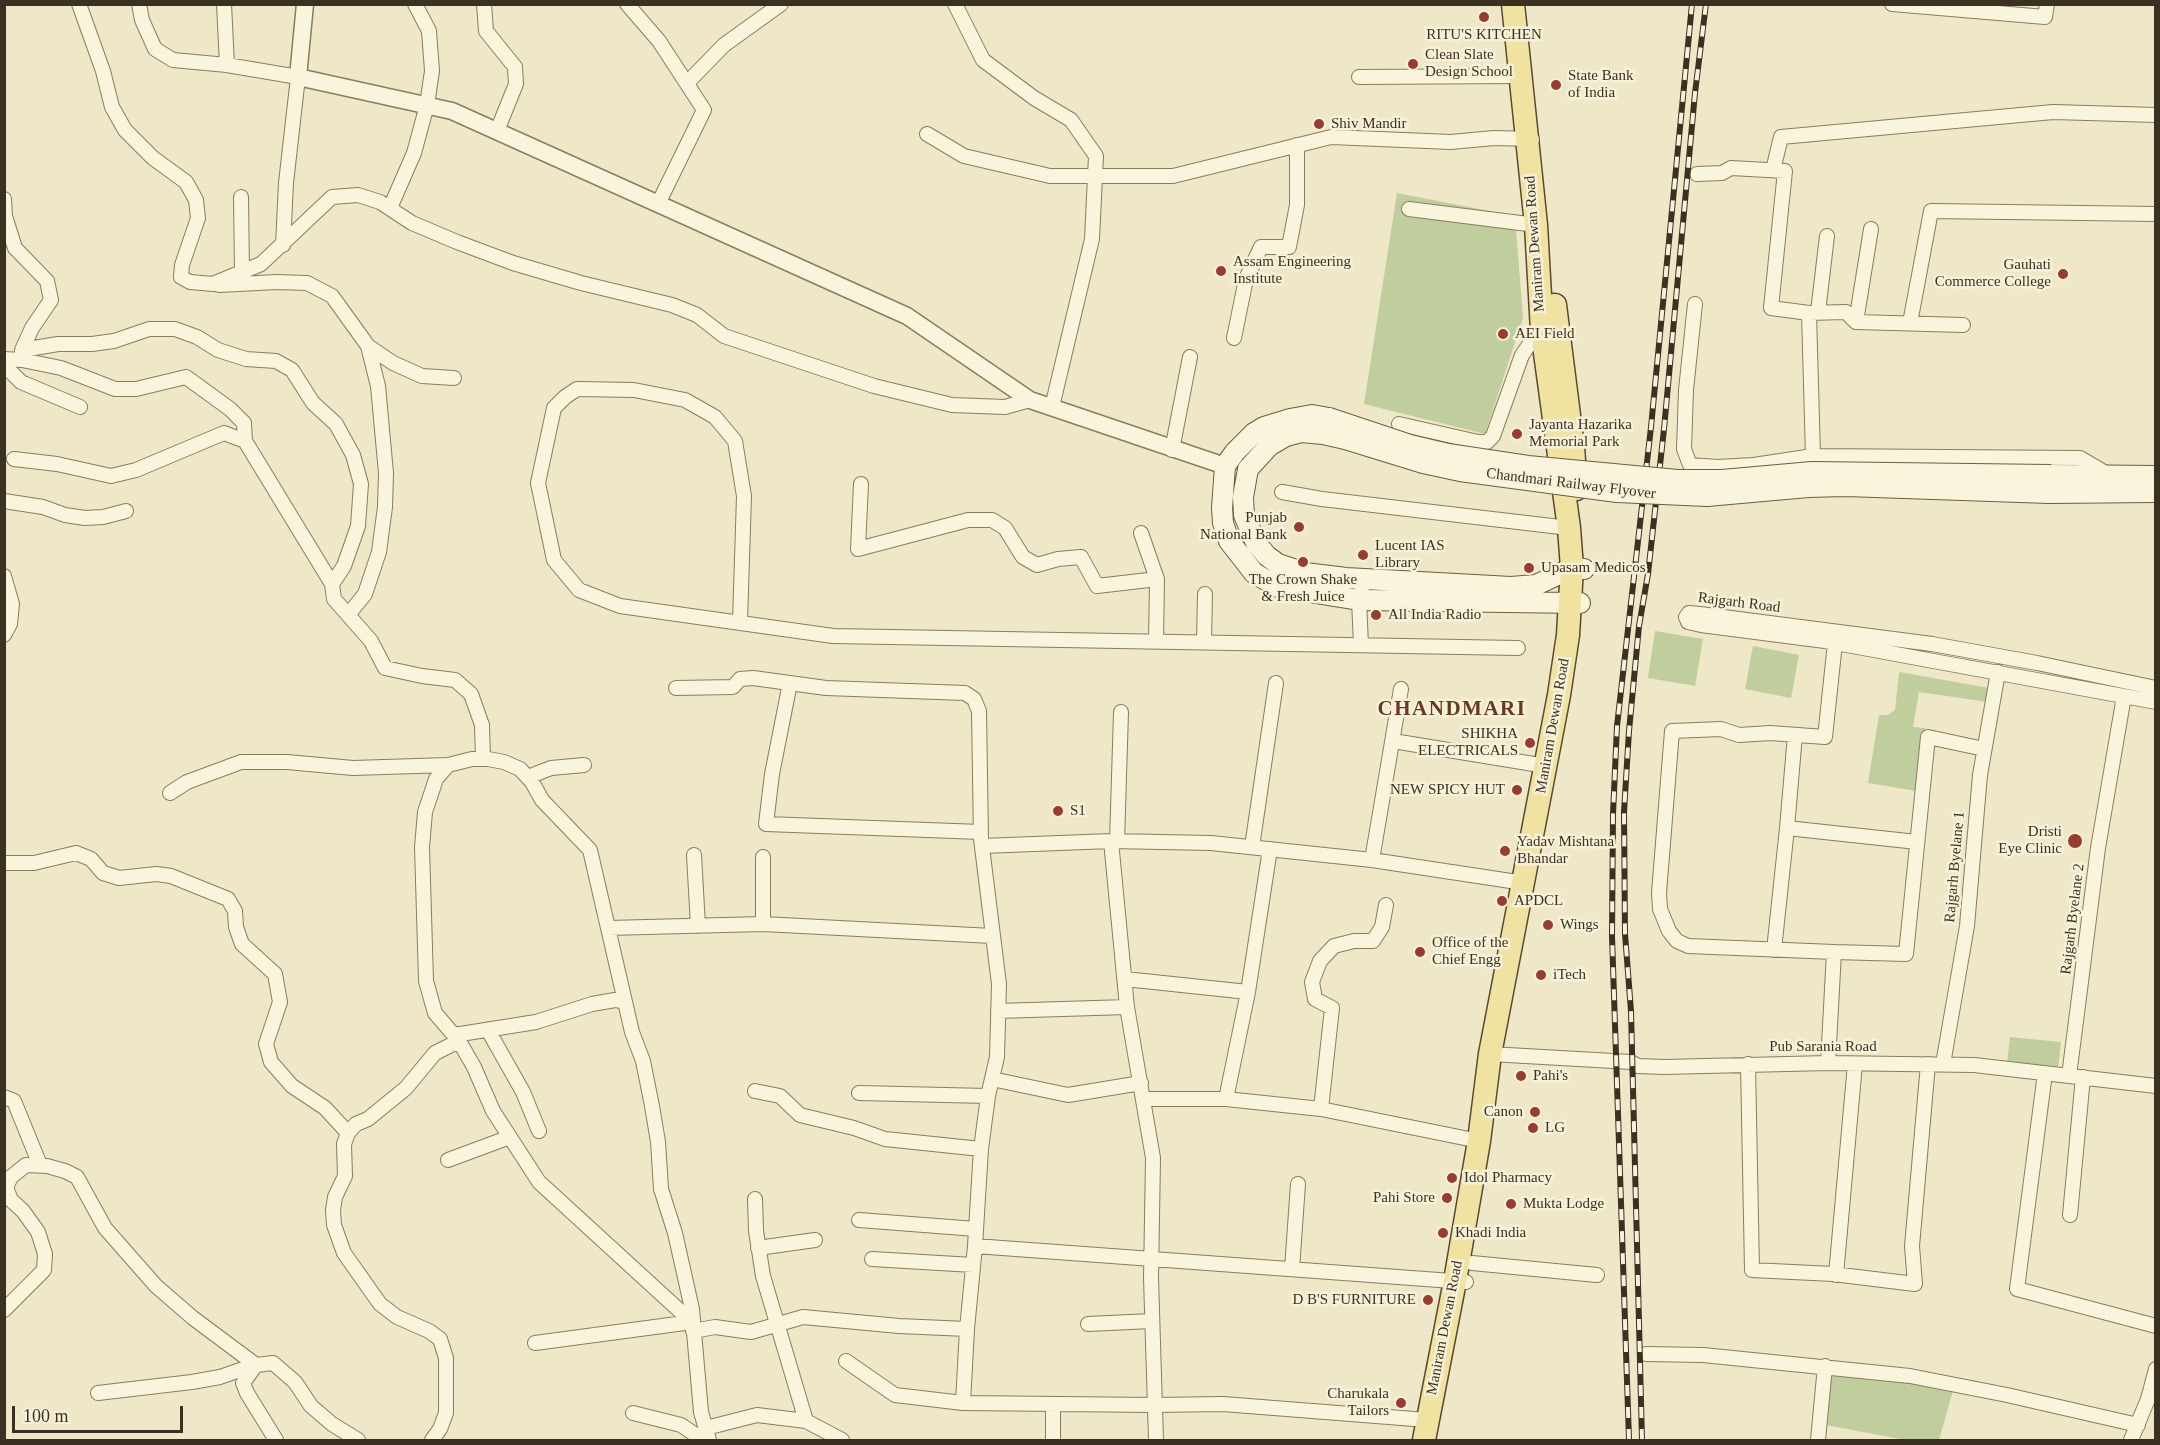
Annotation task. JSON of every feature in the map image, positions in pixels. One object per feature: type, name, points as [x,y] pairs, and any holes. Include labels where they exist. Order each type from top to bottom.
[{"type":"main road","name":"Maniram Dewan Road","points":[[1513,4],[1520,76],[1532,139],[1569,528],[1578,568]]},
{"type":"main road","name":"Maniram Dewan Road","points":[[1429,1434],[1491,1142],[1496,1055],[1524,883],[1575,602],[1578,568],[1573,447],[1550,331],[1536,225],[1527,4]]},
{"type":"main road","name":"Chandmari Railway Flyover","points":[[1225,466],[1235,452],[1254,433],[1264,427],[1312,415],[1326,426],[1449,454],[1528,466],[1677,480],[1722,480],[1812,472],[2050,484],[2151,484]]},
{"type":"main road","name":"Chandmari Railway Flyover","points":[[1326,426],[1286,436],[1269,446],[1248,469],[1244,482],[1244,515],[1256,543],[1267,556],[1278,564],[1305,573],[1364,579],[1511,587],[1536,585],[1578,568]]},
{"type":"main road","points":[[1225,466],[1222,508],[1223,523],[1229,542],[1254,573],[1278,587],[1296,592],[1359,600],[1575,602]]},
{"type":"main road","name":"Maniram Dewan Road","points":[[1464,1275],[1479,1141],[1571,696],[1580,636],[1575,602]]},
{"type":"street","points":[[79,4],[103,71],[112,107],[125,130],[153,158],[186,183],[196,200],[198,218],[182,265],[181,277],[190,282],[230,286],[277,282],[307,283],[332,296],[368,346],[393,363],[422,376],[454,378]]},
{"type":"street","points":[[139,4],[142,21],[156,49],[173,60],[227,65],[298,77],[452,111],[907,316],[1030,400],[1172,450],[1225,466]]},
{"type":"street","points":[[224,4],[227,65]]},
{"type":"street","points":[[283,245],[286,183],[305,4]]},
{"type":"street","points":[[390,208],[414,153],[427,105],[432,71],[429,31],[415,4]]},
{"type":"street","points":[[484,4],[486,31],[515,67],[516,84],[497,131]]},
{"type":"street","points":[[627,4],[659,41],[704,110],[658,204]]},
{"type":"street","points":[[687,83],[724,45],[780,4]]},
{"type":"street","points":[[955,4],[983,60],[1034,98],[1071,120],[1096,156],[1092,239],[1052,407]]},
{"type":"street","points":[[1893,4],[2045,17],[2047,4]]},
{"type":"street","points":[[1359,77],[1520,76]]},
{"type":"street","points":[[1773,170],[1781,137],[2053,112],[2156,115]]},
{"type":"street","points":[[927,134],[964,156],[1050,176],[1173,176],[1331,137],[1451,142],[1494,138],[1532,139]]},
{"type":"street","points":[[1234,338],[1246,279],[1261,247],[1289,247],[1297,205],[1297,145]]},
{"type":"street","points":[[1698,174],[1722,173],[1731,168],[1785,171],[1771,308],[1846,312],[1856,322],[1964,325]]},
{"type":"street","points":[[213,285],[261,264],[332,197],[358,195],[380,202],[412,223],[513,263],[581,283],[672,304],[697,315],[724,336],[874,386],[952,405],[1005,407],[1030,400]]},
{"type":"street","points":[[241,197],[242,272]]},
{"type":"street","points":[[4,199],[5,216],[15,248],[47,281],[51,300],[32,328],[22,355]]},
{"type":"street","points":[[1409,209],[1536,225]]},
{"type":"street","points":[[1910,323],[1931,211],[2156,214]]},
{"type":"street","points":[[1856,322],[1871,229]]},
{"type":"street","points":[[1813,456],[1814,312],[1827,236]]},
{"type":"street","points":[[1695,304],[1686,390],[1684,449],[1690,465],[1717,467],[1754,465],[1813,456],[2080,458],[2110,484]]},
{"type":"street","points":[[4,359],[58,344],[92,344],[114,341],[149,329],[175,329],[197,337],[219,350],[246,359],[276,361],[292,370],[313,403],[336,424],[353,454],[361,484],[358,526],[344,566],[332,584]]},
{"type":"street","points":[[1399,424],[1478,442],[1487,442],[1493,436],[1522,355],[1550,331]]},
{"type":"street","points":[[348,615],[365,594],[379,552],[385,507],[386,473],[378,386],[368,346]]},
{"type":"street","points":[[22,355],[115,389],[136,389],[186,377],[230,409],[244,423],[245,441],[332,584],[334,599],[371,640],[385,668],[455,680],[471,694],[482,725],[483,759]]},
{"type":"street","points":[[1172,450],[1190,357]]},
{"type":"street","points":[[4,365],[21,382],[80,407]]},
{"type":"street","points":[[740,622],[744,496],[735,441],[715,417],[685,400],[634,390],[578,389],[565,397],[554,408],[538,483],[554,560],[579,590],[620,606],[833,636],[1518,648]]},
{"type":"street","points":[[14,459],[57,464],[111,476],[136,470],[224,433],[245,441]]},
{"type":"street","points":[[861,484],[858,549],[968,520],[992,520],[1005,528],[1023,557],[1036,565],[1081,557],[1097,586],[1157,579]]},
{"type":"street","points":[[1282,492],[1322,499],[1569,528]]},
{"type":"street","points":[[4,501],[43,507],[65,515],[85,518],[103,517],[126,511]]},
{"type":"street","points":[[1141,533],[1157,579],[1155,642]]},
{"type":"street","points":[[4,576],[10,624],[4,635]]},
{"type":"street","points":[[1361,645],[1359,600],[1364,579]]},
{"type":"street","points":[[1204,642],[1205,594]]},
{"type":"street","name":"Rajgarh Road","points":[[2156,688],[2037,663],[1932,645],[1700,614],[1689,613],[1686,617],[1688,622],[1701,625],[1834,643],[2156,702]]},
{"type":"street","points":[[1834,643],[1826,737],[1770,733],[1739,735],[1721,729],[1701,728],[1672,730],[1659,893],[1660,909],[1669,931],[1677,940],[1688,946],[1906,954],[1928,737],[1984,749]]},
{"type":"street","name":"Rajgarh Byelane 1","points":[[1943,1064],[1967,926],[1973,843],[1984,749],[1998,672]]},
{"type":"street","points":[[676,688],[733,687],[740,679],[753,678],[826,688],[965,693],[975,699],[979,711],[982,839],[999,984],[997,1057],[988,1096],[981,1149],[963,1403]]},
{"type":"street","points":[[790,683],[772,774],[766,824],[982,839],[1211,843],[1372,860],[1524,883]]},
{"type":"street","points":[[1252,847],[1276,683]]},
{"type":"street","points":[[1372,860],[1401,689]]},
{"type":"street","name":"Rajgarh Byelane 2","points":[[2070,1215],[2076,1076],[2098,848],[2124,696]]},
{"type":"street","points":[[1121,712],[1114,842],[1127,1007],[1153,1158],[1151,1260],[1156,1440]]},
{"type":"street","points":[[1774,950],[1794,735]]},
{"type":"street","points":[[1393,741],[1546,766]]},
{"type":"street","points":[[170,793],[187,782],[241,762],[287,762],[353,768],[448,765],[472,759],[483,759],[504,762],[520,769],[528,777],[542,800],[590,850],[632,1032],[643,1061],[652,1106],[658,1142],[661,1189],[677,1242],[692,1309],[701,1412],[706,1436]]},
{"type":"street","points":[[448,765],[436,779],[425,812],[422,847],[426,981],[435,1013],[456,1038],[474,1067],[493,1112],[540,1182],[693,1326]]},
{"type":"street","points":[[528,777],[550,768],[584,765]]},
{"type":"street","points":[[1787,828],[1917,842]]},
{"type":"street","points":[[1226,1099],[1248,992],[1270,849]]},
{"type":"street","points":[[4,863],[33,863],[76,853],[91,859],[103,873],[119,878],[156,874],[171,876],[228,899],[235,911],[236,927],[242,944],[275,974],[280,1002],[266,1044],[270,1062],[292,1086],[325,1108],[348,1133]]},
{"type":"street","points":[[694,855],[698,926]]},
{"type":"street","points":[[763,857],[763,924]]},
{"type":"street","points":[[1321,1109],[1332,1008],[1315,999],[1312,982],[1320,961],[1334,946],[1354,941],[1373,941],[1382,927],[1386,905]]},
{"type":"street","points":[[608,928],[763,924],[992,936]]},
{"type":"street","points":[[1828,1063],[1834,952]]},
{"type":"street","points":[[1125,979],[1248,992]]},
{"type":"street","points":[[432,1440],[440,1429],[446,1413],[446,1358],[440,1339],[429,1331],[397,1317],[380,1304],[344,1253],[334,1225],[334,1197],[345,1176],[344,1144],[348,1133],[356,1124],[368,1119],[406,1088],[435,1053],[456,1038],[536,1022],[592,1004],[615,1000],[625,1002]]},
{"type":"street","points":[[998,1011],[1127,1007]]},
{"type":"street","points":[[488,1030],[523,1092],[539,1131]]},
{"type":"street","name":"Pub Sarania Road","points":[[1496,1055],[1631,1062],[1638,1066],[1828,1063],[1974,1065],[2156,1086]]},
{"type":"street","points":[[1748,1064],[1752,1270],[1836,1275],[1915,1284],[1912,1246],[1928,1064]]},
{"type":"street","points":[[1836,1275],[1855,1064]]},
{"type":"street","points":[[2045,1073],[2017,1290],[2156,1326]]},
{"type":"street","points":[[992,1079],[1068,1095],[1141,1083]]},
{"type":"street","points":[[755,1091],[780,1096],[800,1114],[885,1138],[981,1149]]},
{"type":"street","points":[[859,1094],[988,1096]]},
{"type":"street","points":[[4,1097],[14,1101],[40,1165]]},
{"type":"street","points":[[1144,1099],[1226,1099],[1321,1109],[1479,1141]]},
{"type":"street","points":[[448,1160],[510,1137]]},
{"type":"street","points":[[4,1310],[44,1270],[45,1254],[38,1232],[23,1211],[10,1200],[6,1187],[11,1177],[26,1165],[65,1170],[77,1177],[105,1228],[156,1286],[193,1318],[256,1365]]},
{"type":"street","points":[[1292,1269],[1298,1184]]},
{"type":"street","points":[[755,1199],[758,1248],[763,1276],[806,1422]]},
{"type":"street","points":[[859,1220],[976,1229]]},
{"type":"street","points":[[758,1248],[815,1240]]},
{"type":"street","points":[[975,1246],[1292,1269],[1464,1275],[1597,1275]]},
{"type":"street","points":[[872,1259],[973,1265]]},
{"type":"street","points":[[535,1343],[693,1326],[751,1332],[802,1317],[900,1326],[967,1329]]},
{"type":"street","points":[[1088,1324],[1152,1321]]},
{"type":"street","points":[[1646,1354],[1703,1355],[1910,1376],[2007,1395],[2138,1425]]},
{"type":"street","points":[[846,1362],[895,1395],[963,1403],[1223,1404],[1429,1434]]},
{"type":"street","points":[[98,1393],[201,1381],[256,1365],[273,1364],[295,1382],[311,1406],[332,1424],[358,1440]]},
{"type":"street","points":[[256,1365],[243,1383],[276,1440]]},
{"type":"street","points":[[1818,1440],[1825,1366]]},
{"type":"street","points":[[2131,1440],[2148,1400],[2156,1369]]},
{"type":"street","points":[[1053,1404],[1053,1440]]},
{"type":"street","points":[[633,1413],[681,1425],[706,1436],[757,1415],[806,1422],[842,1440]]},
{"type":"green space","points":[[1397,193],[1515,216],[1523,318],[1485,434],[1364,404]]},
{"type":"green space","points":[[1655,631],[1703,639],[1695,686],[1648,678]]},
{"type":"green space","points":[[1753,646],[1799,655],[1791,698],[1745,689]]},
{"type":"green space","points":[[1899,672],[1995,689],[1995,703],[1919,692],[1913,727],[1925,728],[1916,791],[1868,783],[1879,715],[1888,715],[1895,710]]},
{"type":"green space","points":[[2010,1037],[2061,1042],[2058,1068],[2007,1063]]},
{"type":"green space","points":[[1832,1369],[1954,1387],[1939,1440],[1905,1440],[1826,1425]]},
{"type":"railway","points":[[1629,1440],[1612,936],[1613,814],[1617,726],[1651,427],[1692,4]]},
{"type":"railway","points":[[1642,1440],[1631,1011],[1625,934],[1624,812],[1639,626],[1648,574],[1664,429],[1695,93],[1706,4]]},
{"type":"place","name":"RITU'S KITCHEN","points":[[1484,17]]},
{"type":"place","name":"Clean Slate Design School","points":[[1413,64]]},
{"type":"place","name":"State Bank of India","points":[[1556,85]]},
{"type":"place","name":"Shiv Mandir","points":[[1319,124]]},
{"type":"place","name":"Assam Engineering Institute","points":[[1221,271]]},
{"type":"place","name":"Gauhati Commerce College","points":[[2063,274]]},
{"type":"place","name":"AEI Field","points":[[1503,334]]},
{"type":"place","name":"Jayanta Hazarika Memorial Park","points":[[1517,434]]},
{"type":"place","name":"Punjab National Bank","points":[[1299,527]]},
{"type":"place","name":"Lucent IAS Library","points":[[1363,555]]},
{"type":"place","name":"The Crown Shake & Fresh Juice","points":[[1303,562]]},
{"type":"place","name":"Upasam Medicos","points":[[1529,568]]},
{"type":"place","name":"All India Radio","points":[[1376,615]]},
{"type":"place","name":"SHIKHA ELECTRICALS","points":[[1530,743]]},
{"type":"place","name":"NEW SPICY HUT","points":[[1517,790]]},
{"type":"place","name":"S1","points":[[1058,811]]},
{"type":"place","name":"Dristi Eye Clinic","points":[[2075,841]]},
{"type":"place","name":"Yadav Mishtana Bhandar","points":[[1505,851]]},
{"type":"place","name":"APDCL","points":[[1502,901]]},
{"type":"place","name":"Wings","points":[[1548,925]]},
{"type":"place","name":"Office of the Chief Engg","points":[[1420,952]]},
{"type":"place","name":"iTech","points":[[1541,975]]},
{"type":"place","name":"Pahi's","points":[[1521,1076]]},
{"type":"place","name":"Canon","points":[[1535,1112]]},
{"type":"place","name":"LG","points":[[1533,1128]]},
{"type":"place","name":"Idol Pharmacy","points":[[1452,1178]]},
{"type":"place","name":"Pahi Store","points":[[1447,1198]]},
{"type":"place","name":"Mukta Lodge","points":[[1511,1204]]},
{"type":"place","name":"Khadi India","points":[[1443,1233]]},
{"type":"place","name":"D B'S FURNITURE","points":[[1428,1300]]},
{"type":"place","name":"Charukala Tailors","points":[[1401,1403]]},
{"type":"district","name":"CHANDMARI","points":[[1452,710]]}]
